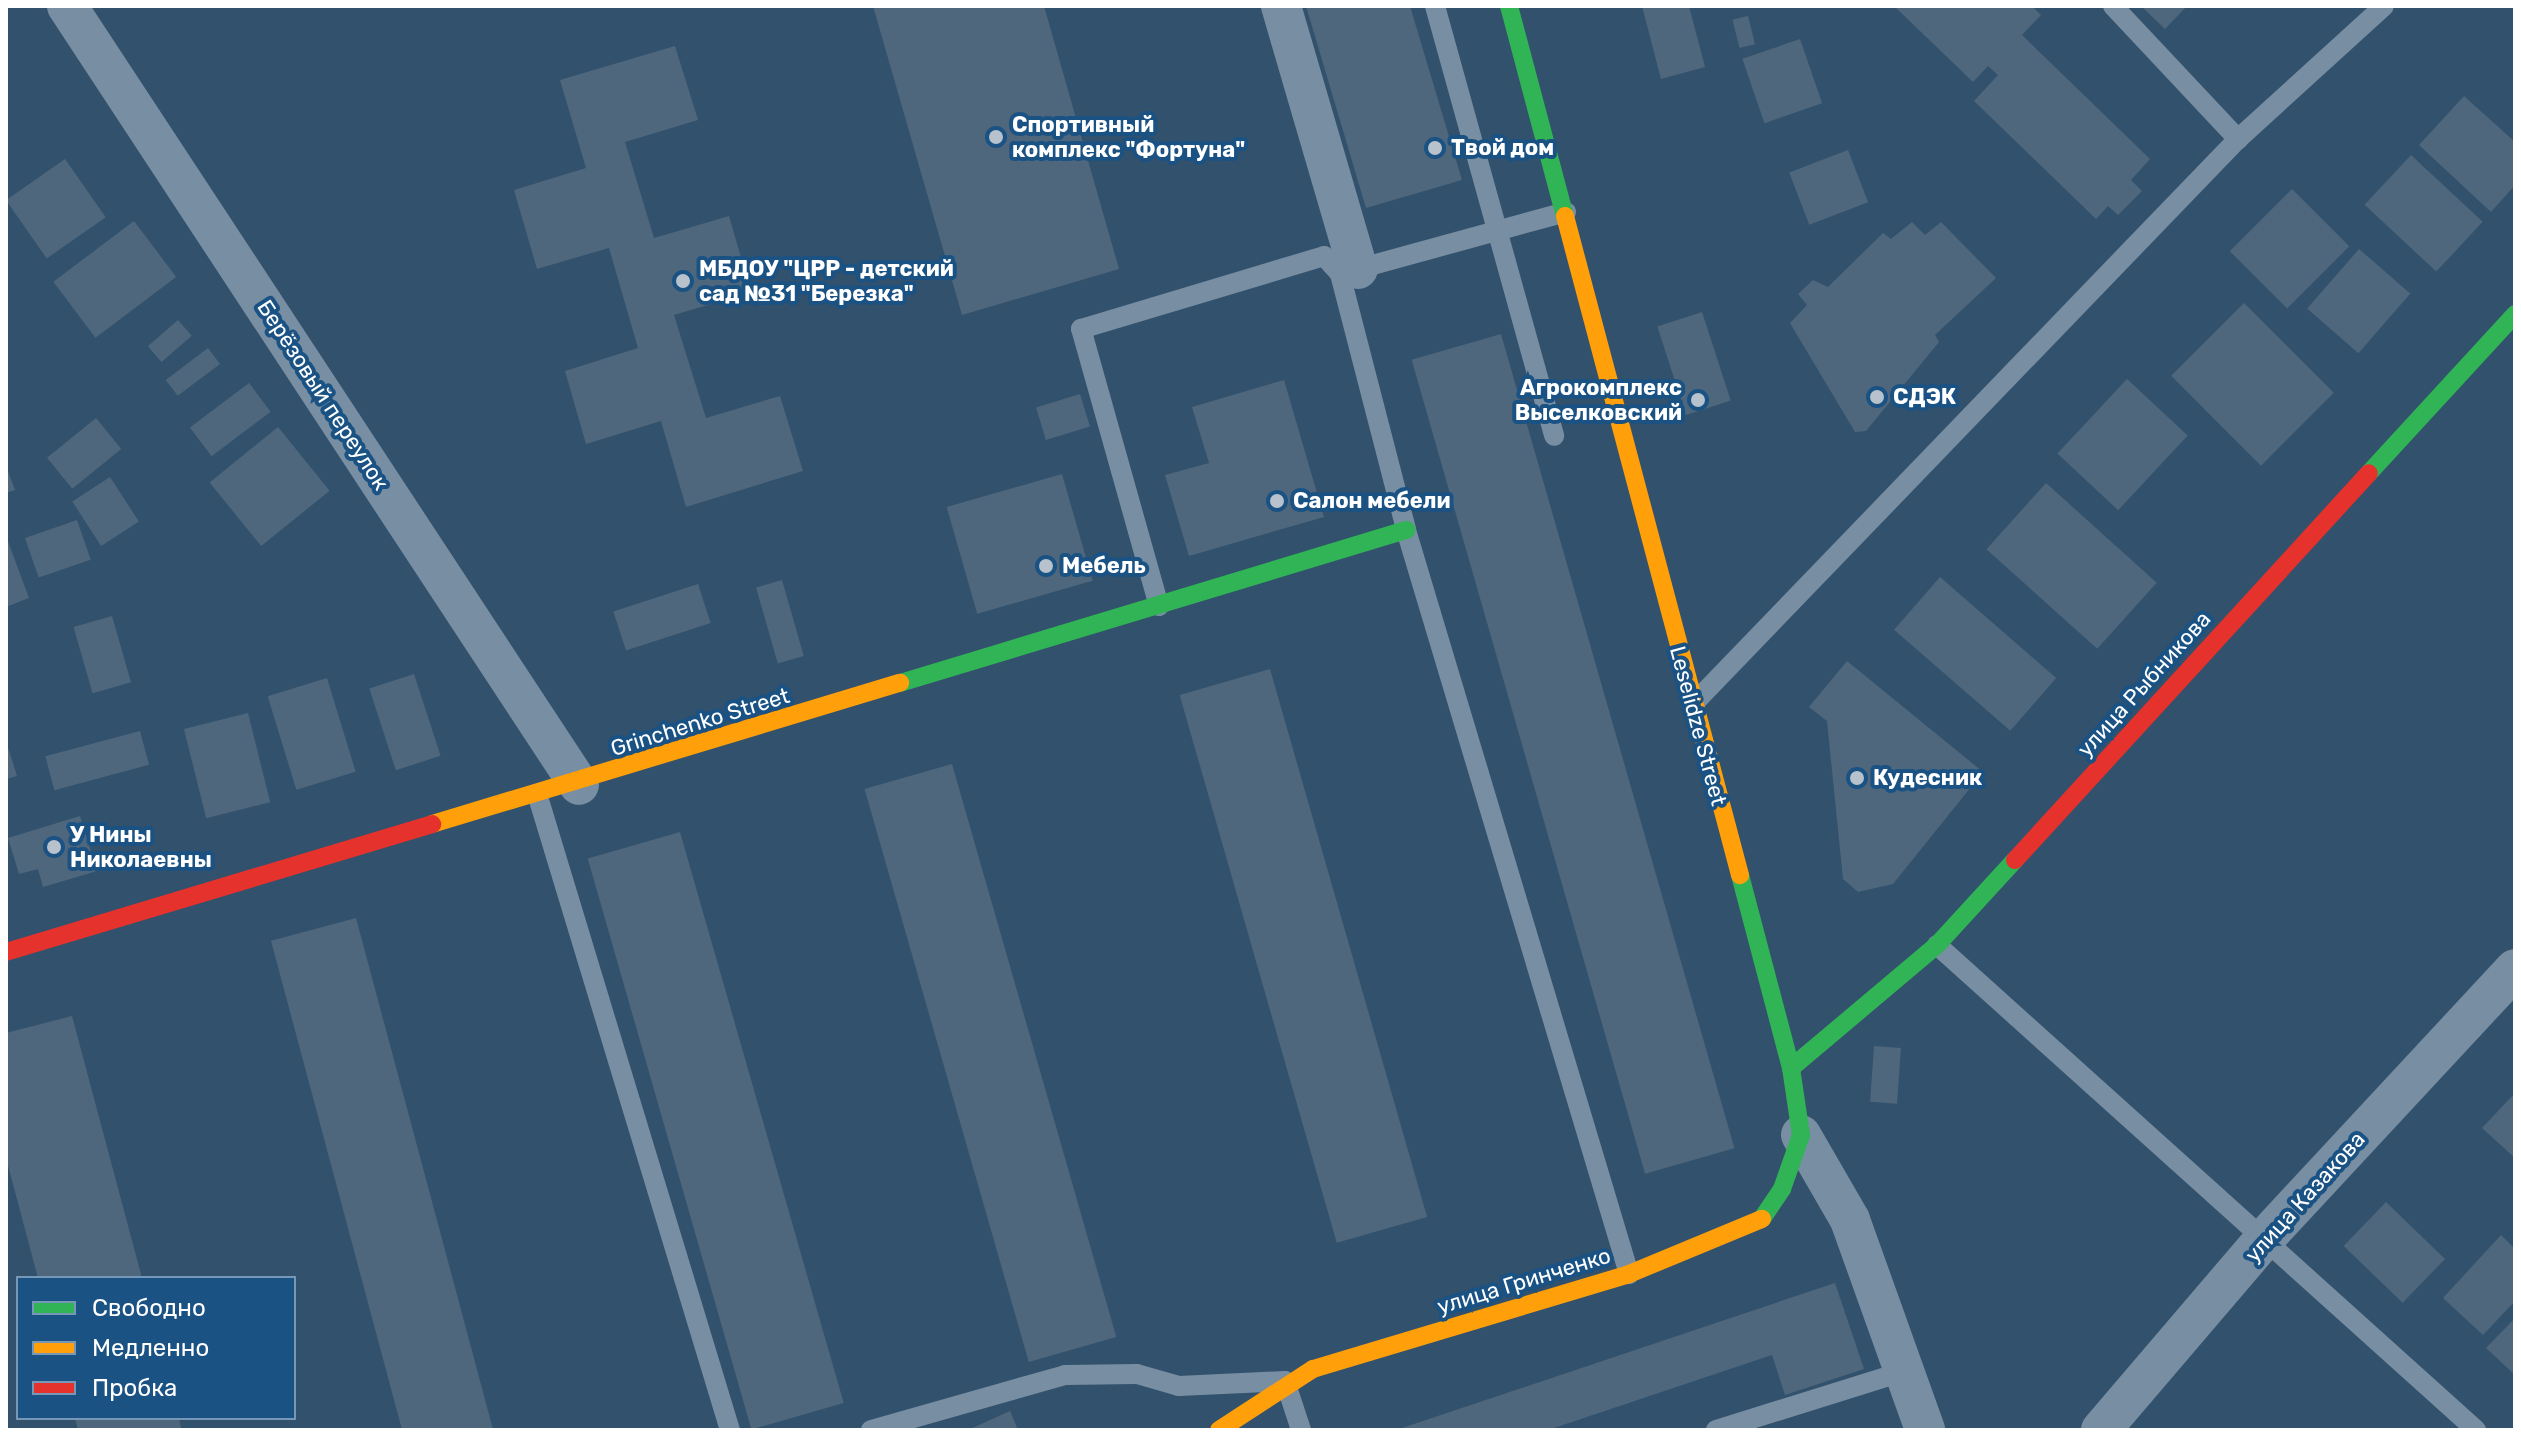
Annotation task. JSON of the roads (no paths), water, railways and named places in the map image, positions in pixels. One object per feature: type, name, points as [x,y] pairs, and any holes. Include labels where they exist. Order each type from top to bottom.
[{"type":"street","name":"Берёзовый переулок","points":[[67,6],[579,785]]},
{"type":"street","points":[[1281,6],[1349,271]]},
{"type":"street","name":"Leselidze Street","points":[[1509,6],[1566,212],[1692,705],[1791,1068],[1801,1135],[1850,1220],[1929,1426]]},
{"type":"street","name":"улица Рыбникова","points":[[1791,1068],[1937,945],[2515,314]]},
{"type":"street","name":"Grinchenko Street","points":[[6,952],[579,785],[1406,530]]},
{"type":"street","name":"улица Казакова","points":[[2101,1430],[2265,1238],[2515,969]]},
{"type":"street","name":"улица Гринченко","points":[[1219,1430],[1285,1381],[1629,1274],[1761,1220],[1782,1189],[1801,1135]]},
{"type":"lane","points":[[1435,6],[1554,436]]},
{"type":"lane","points":[[2113,6],[2238,139]]},
{"type":"lane","points":[[1692,705],[2238,139],[2384,6]]},
{"type":"lane","points":[[1349,271],[1566,212]]},
{"type":"lane","points":[[1159,606],[1081,329],[1324,256],[1349,271],[1406,530],[1629,1274]]},
{"type":"lane","points":[[538,797],[730,1430]]},
{"type":"lane","points":[[1937,945],[2476,1430]]},
{"type":"lane","points":[[1716,1430],[1906,1371]]},
{"type":"lane","points":[[871,1430],[902,1425],[1065,1375],[1137,1374],[1179,1386],[1285,1381],[1301,1430]]},
{"type":"place","name":"Спортивный комплекс \"Фортуна\"","points":[[996,137]]},
{"type":"place","name":"Твой дом","points":[[1435,148]]},
{"type":"place","name":"МБДОУ \"ЦРР - детский сад №31 \"Березка\"","points":[[683,281]]},
{"type":"place","name":"СДЭК","points":[[1877,397]]},
{"type":"place","name":"Агрокомплекс Выселковский","points":[[1698,400]]},
{"type":"place","name":"Салон мебели","points":[[1277,501]]},
{"type":"place","name":"Мебель","points":[[1046,566]]},
{"type":"place","name":"Кудесник","points":[[1857,778]]},
{"type":"place","name":"У Нины Николаевны","points":[[54,847]]}]
